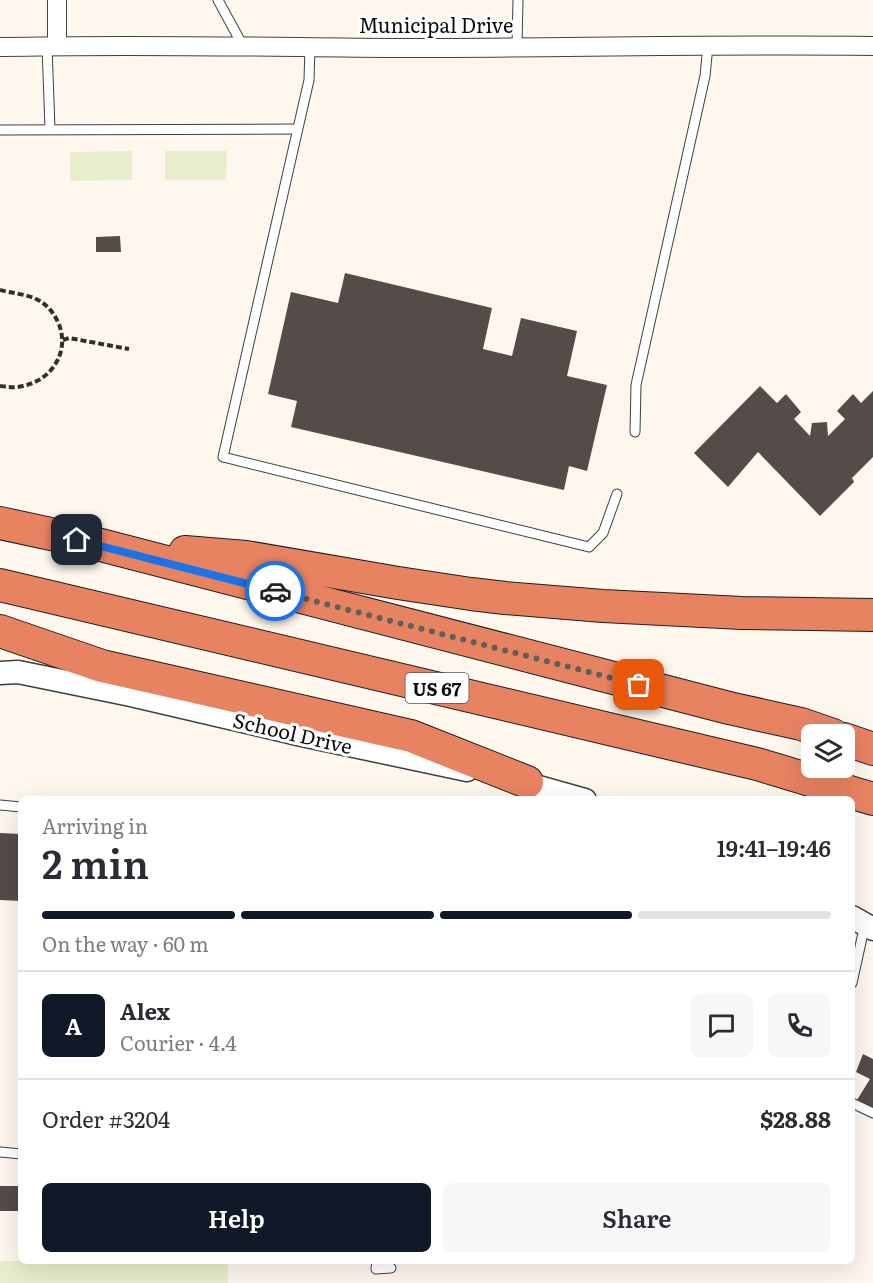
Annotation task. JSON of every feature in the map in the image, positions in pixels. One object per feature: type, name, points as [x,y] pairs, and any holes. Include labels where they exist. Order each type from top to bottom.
[{"type":"highway","points":[[0,523],[96,544],[706,702],[801,724]]},
{"type":"highway","points":[[96,544],[246,557],[398,583],[505,598],[742,613],[873,615]]},
{"type":"highway","name":"US 67","points":[[0,585],[757,764],[873,799]]},
{"type":"highway","points":[[0,631],[102,666],[411,736],[527,782]]},
{"type":"highway","points":[[855,743],[873,749]]},
{"type":"street","points":[[52,45],[57,0]]},
{"type":"street","name":"Municipal Drive","points":[[0,47],[52,45],[873,46]]},
{"type":"street","name":"School Drive","points":[[0,673],[18,672],[131,695],[302,735],[527,782],[572,796]]},
{"type":"lane","points":[[218,0],[243,46]]},
{"type":"lane","points":[[517,46],[518,0]]},
{"type":"lane","points":[[50,129],[52,45]]},
{"type":"lane","points":[[635,432],[636,385],[705,76],[708,45]]},
{"type":"lane","points":[[310,47],[309,80],[223,458],[589,546],[603,533],[617,494]]},
{"type":"lane","points":[[0,130],[297,129]]},
{"type":"lane","points":[[0,805],[18,807]]},
{"type":"lane","points":[[855,967],[863,923]]},
{"type":"lane","points":[[855,1104],[873,1113]]},
{"type":"lane","points":[[0,1152],[18,1154]]},
{"type":"lane","points":[[377,1264],[376,1269],[391,1268]]},
{"type":"path","points":[[0,290],[36,298],[54,314],[63,340],[63,348],[58,359],[41,378],[21,387],[0,386]]},
{"type":"path","points":[[63,340],[69,338],[129,349]]},
{"type":"green space","points":[[132,151],[132,180],[70,181],[70,152]]},
{"type":"green space","points":[[165,151],[227,151],[226,180],[165,180]]},
{"type":"green space","points":[[0,1261],[18,1261],[18,1264],[228,1264],[228,1283],[0,1283]]},
{"type":"building","points":[[120,236],[121,252],[96,252],[96,237]]},
{"type":"building","points":[[345,273],[492,308],[483,349],[512,356],[521,318],[577,331],[567,376],[607,385],[587,471],[569,466],[564,490],[291,427],[297,401],[268,394],[291,292],[338,303]]},
{"type":"building","points":[[760,386],[777,403],[786,394],[801,412],[794,419],[810,436],[812,423],[827,422],[828,436],[845,419],[837,411],[853,394],[861,403],[873,391],[873,457],[852,478],[854,482],[820,516],[758,452],[728,487],[694,453]]},
{"type":"building","points":[[0,833],[18,834],[18,901],[0,900]]},
{"type":"building","points":[[863,1054],[873,1059],[873,1108],[857,1100],[870,1079],[856,1072]]},
{"type":"building","points":[[0,1186],[18,1186],[18,1211],[0,1211]]},
{"type":"way so far","points":[[275,591],[639,685]]},
{"type":"route","points":[[77,540],[275,591]]}]
